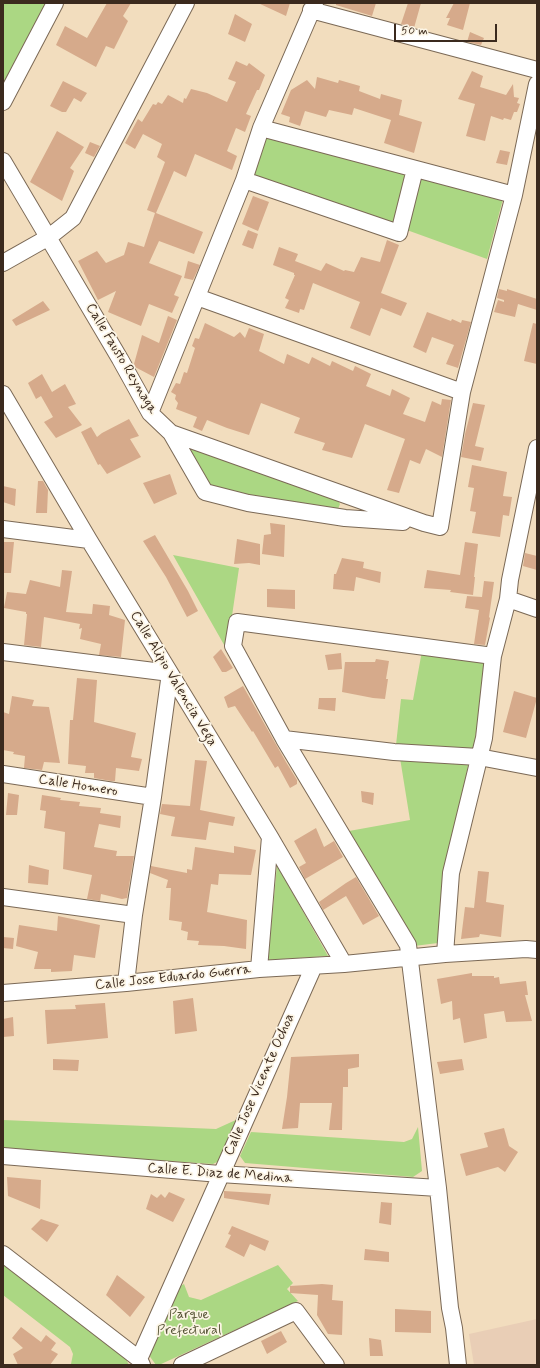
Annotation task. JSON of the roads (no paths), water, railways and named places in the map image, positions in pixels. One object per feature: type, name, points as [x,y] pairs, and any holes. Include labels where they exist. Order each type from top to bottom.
[{"type":"street","points":[[3,102],[55,3]]},
{"type":"street","points":[[3,263],[49,237],[73,218],[186,3]]},
{"type":"street","points":[[150,413],[244,180],[261,128],[313,7],[537,70]]},
{"type":"street","points":[[197,297],[462,392],[514,195],[537,84]]},
{"type":"street","points":[[261,128],[514,195]]},
{"type":"street","name":"Calle Fausto Reynaga","points":[[3,161],[49,237],[150,413],[171,433],[424,523],[440,527],[462,392]]},
{"type":"street","points":[[244,180],[399,233],[415,169]]},
{"type":"street","name":"Calle Alipio Valencia Vega","points":[[3,394],[89,540],[270,837],[344,964]]},
{"type":"street","points":[[171,433],[205,492],[248,503],[345,518],[424,523]]},
{"type":"street","points":[[445,954],[451,872],[484,738],[493,656],[508,598],[510,580],[535,470],[537,448]]},
{"type":"street","points":[[3,529],[89,540]]},
{"type":"street","points":[[508,598],[537,609]]},
{"type":"street","points":[[458,1365],[450,1308],[438,1188],[408,945],[284,739],[233,646],[237,622],[493,656]]},
{"type":"street","points":[[3,652],[170,673],[153,797],[134,915],[126,983]]},
{"type":"street","points":[[284,739],[394,752],[479,756],[537,768]]},
{"type":"street","name":"Calle Homero","points":[[3,774],[153,797]]},
{"type":"street","points":[[258,969],[270,837]]},
{"type":"street","points":[[3,897],[134,915]]},
{"type":"street","points":[[409,957],[526,949],[537,950]]},
{"type":"street","name":"Calle Jose Eduardo Guerra","points":[[3,994],[258,969],[344,964],[409,957]]},
{"type":"street","name":"Calle Jose Vicente Ochoa","points":[[140,1362],[220,1174],[314,966]]},
{"type":"street","name":"Calle E. Diaz de Medina","points":[[3,1156],[220,1174],[438,1188]]},
{"type":"street","points":[[3,1254],[140,1362]]},
{"type":"street","points":[[182,1365],[296,1311],[336,1365]]},
{"type":"park label","name":"Parque Prefectural","points":[[189,1324]]}]
